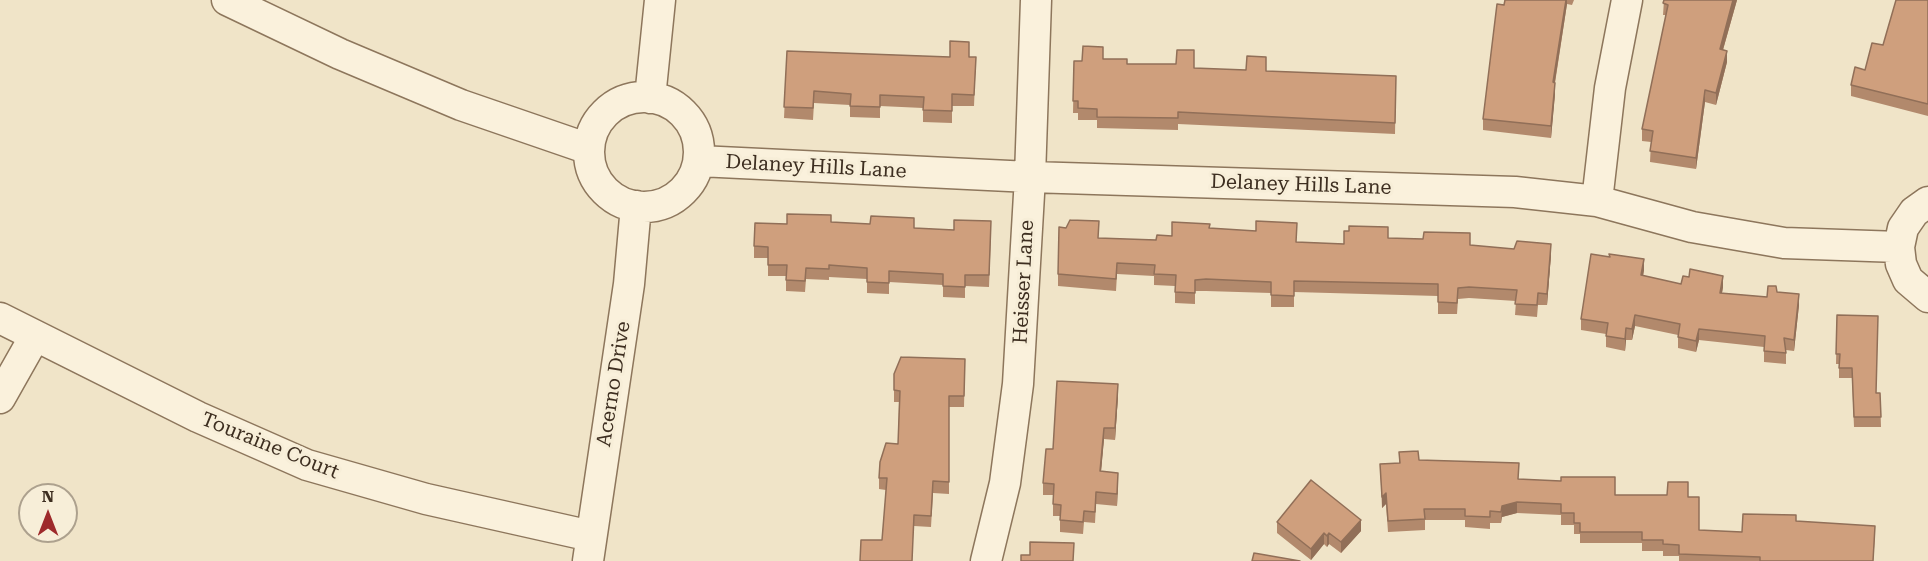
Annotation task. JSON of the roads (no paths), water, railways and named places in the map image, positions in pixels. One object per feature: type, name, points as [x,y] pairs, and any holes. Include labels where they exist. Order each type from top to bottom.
[{"type":"street","points":[[226,0],[340,54],[461,105],[589,149]]},
{"type":"street","points":[[650,98],[660,0]]},
{"type":"street","name":"Heisser Lane","points":[[986,561],[1013,439],[1024,307],[1036,0]]},
{"type":"street","points":[[1597,201],[1610,88],[1627,0]]},
{"type":"street","points":[[638,98],[650,98],[673,105],[685,115],[694,129],[699,145],[699,161],[694,176],[685,189],[673,199],[662,204],[636,206],[610,195],[598,183],[591,167],[589,149],[594,130],[604,115],[620,103],[638,98]]},
{"type":"street","name":"Delaney Hills Lane","points":[[699,161],[1030,177],[1515,192],[1597,201],[1732,236],[1784,243],[1899,247]]},
{"type":"street","points":[[1928,202],[1914,212],[1903,228],[1899,247],[1901,264],[1908,280],[1928,297]]},
{"type":"street","name":"Acerno Drive","points":[[590,549],[629,284],[636,206]]},
{"type":"street","name":"Touraine Court","points":[[0,318],[198,417],[307,465],[590,549]]},
{"type":"street","points":[[0,398],[35,336]]}]
